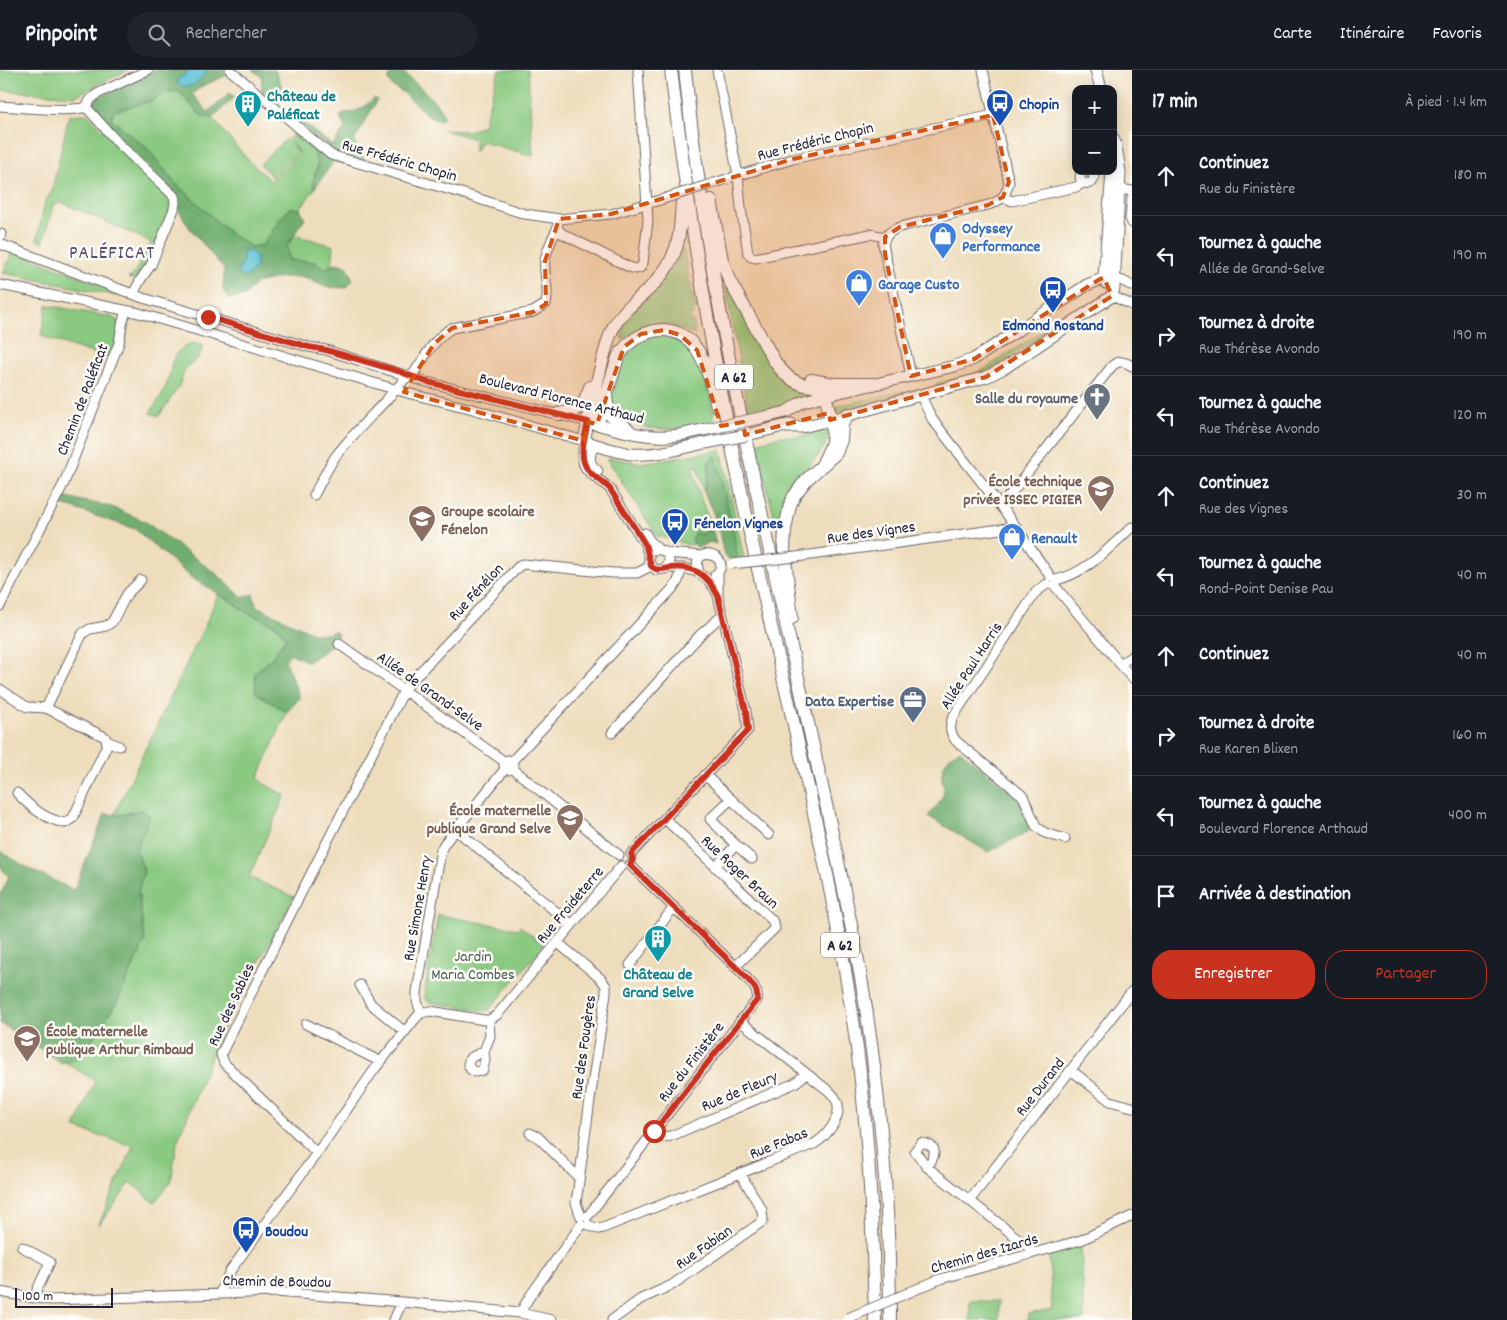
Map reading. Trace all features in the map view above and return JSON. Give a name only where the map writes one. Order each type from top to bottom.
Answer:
[{"type":"highway","name":"A 62","points":[[671,70],[682,162],[717,365],[760,577],[833,908],[852,1013],[867,1128],[872,1189],[875,1320]]},
{"type":"highway","name":"A 62","points":[[686,70],[700,183],[723,320],[766,534],[848,910],[867,1014],[883,1150],[890,1317]]},
{"type":"highway","points":[[686,70],[724,265],[736,295],[782,373],[796,382],[817,387],[825,395],[830,417],[832,443],[823,463]]},
{"type":"highway","points":[[592,423],[598,375],[615,324],[665,270],[676,250],[681,225],[682,162]]},
{"type":"highway","points":[[592,423],[607,391],[615,364],[621,351],[629,342],[641,334],[653,330],[664,330],[680,335],[693,344],[704,363],[716,400],[751,564],[760,577]]},
{"type":"highway","points":[[779,368],[791,375],[806,380],[834,384],[873,384]]},
{"type":"highway","points":[[558,414],[572,412],[582,406],[591,383],[598,375]]},
{"type":"highway","points":[[607,391],[606,404],[608,413],[631,432]]},
{"type":"highway","points":[[799,680],[784,550],[787,514],[794,496],[806,480],[836,453],[841,440],[842,425],[848,414]]},
{"type":"main road","points":[[1096,70],[1100,85]]},
{"type":"main road","points":[[1112,296],[1108,289],[1118,195],[1119,162],[1117,154]]},
{"type":"main road","points":[[1109,278],[1112,175]]},
{"type":"main road","name":"Boulevard Florence Arthaud","points":[[592,423],[631,432],[663,436],[702,430],[786,412],[806,401],[825,395],[974,360],[1087,285],[1109,278]]},
{"type":"main road","name":"Boulevard Florence Arthaud","points":[[588,442],[622,452],[656,453],[768,430],[802,427],[830,417],[921,396],[974,381],[1001,370],[1112,296]]},
{"type":"main road","points":[[588,442],[592,423]]},
{"type":"street","points":[[0,106],[79,110],[86,107],[97,94],[148,70]]},
{"type":"street","name":"Rue Frédéric Chopin","points":[[230,70],[331,155],[525,214],[559,219],[599,216],[647,205],[792,159],[993,115]]},
{"type":"street","points":[[557,229],[629,268],[640,268],[643,264],[648,220],[638,70]]},
{"type":"street","points":[[717,70],[738,176],[748,253],[751,257],[756,258],[870,234],[885,237]]},
{"type":"street","points":[[911,376],[883,244],[885,237],[890,231],[900,227],[996,203],[1004,198],[1008,182],[983,70]]},
{"type":"street","points":[[86,107],[119,144],[174,196],[176,202],[151,265],[140,279],[133,294]]},
{"type":"street","points":[[1081,175],[1083,182],[1089,184],[1094,175]]},
{"type":"street","points":[[1004,198],[1017,201],[1076,187],[1083,182]]},
{"type":"street","points":[[1118,195],[1132,191]]},
{"type":"street","points":[[1118,195],[1132,202]]},
{"type":"street","points":[[1132,198],[1130,218],[1132,223]]},
{"type":"street","points":[[314,495],[334,459],[355,433],[400,390],[434,344],[445,333],[452,328],[532,312],[546,304],[548,288],[544,261],[559,219]]},
{"type":"street","name":"Boulevard Florence Arthaud","points":[[0,244],[133,294],[411,376],[592,423]]},
{"type":"street","points":[[1109,278],[1132,286]]},
{"type":"street","name":"Boulevard Florence Arthaud","points":[[0,285],[126,311],[588,442]]},
{"type":"street","name":"Chemin de Paléficat","points":[[0,606],[64,483],[119,343],[126,311],[133,294]]},
{"type":"street","points":[[1112,296],[1132,305]]},
{"type":"street","points":[[283,339],[285,329]]},
{"type":"street","points":[[999,505],[1112,366],[1120,362],[1125,362],[1132,366]]},
{"type":"street","points":[[921,396],[932,418],[1014,524],[1052,581],[1132,678]]},
{"type":"street","points":[[588,442],[592,466],[609,481],[650,541],[663,552],[669,561],[665,568]]},
{"type":"street","points":[[588,442],[584,464],[588,471],[610,489],[645,544],[650,562],[656,570],[682,568],[712,576],[719,567]]},
{"type":"street","name":"Rue des Vignes","points":[[719,567],[1008,528],[1014,524]]},
{"type":"street","points":[[1052,581],[1088,566],[1132,527]]},
{"type":"street","points":[[650,562],[653,552],[702,556],[712,554],[719,567],[718,596]]},
{"type":"street","points":[[631,854],[748,730],[746,711],[718,596],[713,585],[702,574],[697,564],[702,556]]},
{"type":"street","name":"Rue Fénélon","points":[[404,691],[518,567],[523,564],[637,573],[650,562]]},
{"type":"street","points":[[509,765],[675,586],[682,568]]},
{"type":"street","points":[[46,708],[83,633],[90,629],[106,626],[112,622],[127,594],[141,580]]},
{"type":"street","name":"Allée Paul Harris","points":[[1052,581],[1036,592],[1027,604],[953,717],[950,728],[956,741],[1023,796],[1036,826],[1045,833],[1065,839]]},
{"type":"street","points":[[612,733],[701,634],[723,617]]},
{"type":"street","name":"Allée de Grand-Selve","points":[[339,644],[509,765],[619,855]]},
{"type":"street","points":[[1120,664],[1132,656]]},
{"type":"street","points":[[0,690],[27,707],[46,708],[105,737],[107,741],[119,746]]},
{"type":"street","name":"Rue des Sables","points":[[317,1153],[224,1063],[221,1054],[294,905],[404,691]]},
{"type":"street","points":[[17,793],[27,804],[56,822],[66,823],[73,818],[106,747],[107,741]]},
{"type":"street","name":"Rue Simone Henry","points":[[422,1013],[417,1001],[417,992],[441,850],[509,765]]},
{"type":"street","points":[[705,775],[770,835]]},
{"type":"street","points":[[731,798],[710,819],[752,859]]},
{"type":"street","name":"Rue Roger Braun","points":[[665,819],[772,920],[775,928],[735,968]]},
{"type":"street","points":[[456,830],[571,924]]},
{"type":"street","points":[[715,867],[736,845]]},
{"type":"street","points":[[624,852],[631,854],[633,859],[630,865],[626,867],[620,866],[617,861],[619,855],[624,852]]},
{"type":"street","points":[[630,865],[735,968]]},
{"type":"street","name":"Rue Froideterre","points":[[490,1020],[497,1015],[620,866]]},
{"type":"street","points":[[630,965],[674,907]]},
{"type":"street","name":"Rue des Fougères","points":[[557,942],[601,979],[606,986],[576,1202],[584,1221]]},
{"type":"street","name":"Rue du Finistère","points":[[520,1313],[584,1221],[757,1000],[756,988],[735,968]]},
{"type":"street","points":[[360,985],[371,1004],[405,1032]]},
{"type":"street","name":"Rue Durand","points":[[970,1200],[1132,991]]},
{"type":"street","points":[[222,1293],[221,1290],[230,1271],[317,1153],[355,1096],[422,1013],[430,1011],[490,1020],[490,1036],[484,1051]]},
{"type":"street","name":"Rue Fabas","points":[[584,1221],[598,1229],[603,1228],[814,1144],[823,1138],[836,1119],[839,1108],[838,1103],[830,1092],[740,1021]]},
{"type":"street","points":[[306,1024],[381,1062]]},
{"type":"street","points":[[1071,1070],[1110,1101],[1132,1107]]},
{"type":"street","name":"Rue de Fleury","points":[[654,1131],[662,1136],[671,1136],[795,1083],[806,1074]]},
{"type":"street","points":[[530,1133],[538,1137],[579,1178]]},
{"type":"street","points":[[927,1167],[1030,1248],[1031,1254]]},
{"type":"street","name":"Rue Fabian","points":[[612,1320],[642,1299],[672,1285],[763,1221],[762,1210],[740,1174]]},
{"type":"street","name":"Chemin des Izards","points":[[847,1319],[940,1279],[1081,1240],[1132,1216]]},
{"type":"street","points":[[22,1247],[50,1262],[35,1298]]},
{"type":"street","name":"Chemin de Boudou","points":[[0,1292],[62,1300],[282,1292],[520,1313],[552,1320]]},
{"type":"street","points":[[394,1320],[402,1302]]},
{"type":"highlighted area","points":[[993,115],[1009,182],[1003,197],[988,205],[900,227],[885,237],[885,254],[911,376],[974,359],[1100,279],[1104,278],[1112,296],[986,377],[830,420],[829,413],[745,435],[743,422],[721,426],[697,350],[680,335],[664,330],[641,334],[624,347],[597,424],[588,422],[584,441],[404,392],[434,344],[452,328],[533,312],[546,304],[545,261],[559,219],[611,214],[793,159]]},
{"type":"green space","points":[[0,70],[128,70],[75,96],[0,90]]},
{"type":"green space","points":[[154,70],[190,70],[177,80],[206,73],[206,70],[223,70],[227,75],[202,86],[192,94],[208,112],[230,93],[235,97],[212,118],[201,116],[178,91],[166,92],[151,101],[114,111],[111,119],[148,149],[173,181],[232,235],[251,247],[263,245],[282,216],[291,208],[300,209],[305,218],[287,246],[289,260],[316,262],[325,269],[336,263],[347,266],[353,280],[346,288],[325,287],[304,277],[282,277],[256,283],[245,296],[229,299],[223,290],[224,269],[189,227],[177,207],[177,195],[99,118],[92,106],[96,99]]},
{"type":"green space","points":[[252,70],[275,70],[281,84],[281,91],[278,94],[279,104],[333,146],[345,128],[340,116],[343,113],[360,109],[374,98],[377,100],[354,141],[358,151],[364,156],[363,162],[338,155],[261,93],[262,76]]},
{"type":"green space","points":[[393,70],[401,70],[431,98],[444,117],[440,121],[428,115],[404,93],[392,86],[388,80]]},
{"type":"green space","points":[[499,70],[528,70],[533,156],[481,141],[475,152],[475,139],[444,130],[469,131],[483,125]]},
{"type":"green space","points":[[178,91],[201,116],[212,118],[247,159],[271,181],[299,153],[289,139],[292,135],[314,152],[318,163],[313,183],[315,188],[300,209],[291,208],[282,216],[263,245],[251,247],[232,235],[173,181],[148,149],[111,119],[114,111],[151,101],[166,92]]},
{"type":"green space","points":[[87,114],[167,194],[173,205],[146,269],[135,280],[128,278],[132,277],[151,242],[61,202],[53,205],[43,243],[37,240],[45,202],[52,191],[69,115]]},
{"type":"green space","points":[[296,129],[335,159],[315,188],[313,183],[318,163],[314,152],[292,135]]},
{"type":"green space","points":[[286,139],[298,152],[272,177],[260,164]]},
{"type":"green space","points":[[295,235],[334,246],[332,265],[325,269],[316,262],[289,260],[287,246]]},
{"type":"green space","points":[[682,249],[684,250],[691,289],[697,309],[693,310],[693,315],[690,316],[691,322],[693,321],[695,335],[671,325],[659,324],[640,328],[622,340],[622,330],[626,321]]},
{"type":"green space","points":[[13,251],[120,292],[118,296],[3,273]]},
{"type":"green space","points":[[724,280],[774,369],[818,392],[789,407],[749,415]]},
{"type":"green space","points":[[47,305],[111,317],[118,321],[118,341],[110,359],[41,336]]},
{"type":"green space","points":[[1065,316],[1067,319],[993,369],[937,388],[935,384],[970,376],[985,369]]},
{"type":"green space","points":[[660,336],[674,340],[685,347],[694,357],[701,368],[706,382],[715,422],[688,428],[663,429],[648,428],[618,419],[609,403],[624,360],[638,344],[647,339]]},
{"type":"green space","points":[[191,343],[204,346],[197,359],[186,367],[178,388],[159,416],[150,413],[165,389],[174,357]]},
{"type":"green space","points":[[904,391],[906,396],[836,413],[834,407]]},
{"type":"green space","points":[[828,430],[825,445],[821,452],[799,476],[792,488],[781,524],[777,528],[756,443],[781,436],[797,437]]},
{"type":"green space","points":[[721,450],[744,558],[738,558],[715,456],[709,462],[709,472],[704,492],[697,466],[692,467],[712,528],[692,538],[694,544],[689,545],[657,536],[607,459],[641,463]]},
{"type":"green space","points":[[713,456],[716,456],[738,558],[729,559],[724,555],[717,522],[704,492],[709,472],[709,462]]},
{"type":"green space","points":[[63,497],[112,507],[144,521],[218,575],[243,598],[253,594],[256,606],[313,633],[327,634],[335,631],[338,635],[328,648],[308,662],[290,653],[285,661],[300,698],[287,712],[256,693],[255,673],[272,658],[286,638],[277,626],[244,611],[230,600],[193,579],[135,529],[60,504]]},
{"type":"green space","points":[[712,528],[716,544],[710,542],[697,548],[692,538],[695,532],[702,535]]},
{"type":"green space","points":[[218,594],[272,624],[286,637],[272,658],[255,673],[256,693],[287,712],[258,778],[264,784],[285,795],[249,877],[294,897],[221,1032],[177,1142],[171,1182],[154,1203],[131,1182],[98,1226],[133,1146],[75,1128],[95,1081],[65,1062],[76,1058],[91,1041],[117,1002],[145,941],[138,891],[144,871],[136,849],[150,816],[142,810],[114,815],[207,621]]},
{"type":"green space","points":[[960,750],[1018,798],[1027,814],[1030,826],[1027,832],[988,852],[928,816],[942,797],[944,789],[942,776],[945,762],[950,756]]},
{"type":"green space","points":[[142,810],[150,816],[136,849],[144,871],[138,891],[145,941],[117,1002],[91,1041],[76,1058],[62,1063],[0,1023],[0,896],[9,877],[0,866],[0,851],[31,870],[74,890],[105,814],[120,815]]},
{"type":"green space","name":"Jardin Maria Combes","points":[[438,915],[517,929],[520,926],[544,945],[489,1010],[483,1011],[429,1002],[424,995]]},
{"type":"green space","points":[[1081,1245],[1084,1320],[1028,1320],[1028,1314],[1052,1310],[1049,1254]]},
{"type":"green space","points":[[970,1301],[999,1301],[999,1320],[970,1320]]},
{"type":"water","points":[[190,70],[206,70],[206,73],[194,85],[184,87],[179,85],[177,80]]},
{"type":"water","points":[[243,250],[250,251],[256,257],[256,267],[249,275],[242,277],[237,274],[243,260]]},
{"type":"place","name":"Chopin","points":[[1000,127]]},
{"type":"place","name":"Château de Paléficat","points":[[248,128]]},
{"type":"place","name":"Odyssey Performance","points":[[943,260]]},
{"type":"place","name":"Garage Custo","points":[[859,307]]},
{"type":"place","name":"Edmond Rostand","points":[[1053,314]]},
{"type":"place","name":"Salle du royaume","points":[[1097,421]]},
{"type":"place","name":"École technique privée ISSEC PIGIER","points":[[1101,513]]},
{"type":"place","name":"Groupe scolaire Fénelon","points":[[422,543]]},
{"type":"place","name":"Fénelon Vignes","points":[[675,546]]},
{"type":"place","name":"Renault","points":[[1012,561]]},
{"type":"place","name":"Data Expertise","points":[[913,724]]},
{"type":"place","name":"École maternelle publique Grand Selve","points":[[570,842]]},
{"type":"place","name":"Château de Grand Selve","points":[[658,963]]},
{"type":"place","name":"École maternelle publique Arthur Rimbaud","points":[[27,1063]]},
{"type":"place","name":"Boudou","points":[[246,1254]]},
{"type":"district","name":"PALÉFICAT","points":[[112,251]]},
{"type":"route","points":[[208,317],[398,371],[424,381],[588,422],[584,441],[584,464],[588,471],[610,489],[645,544],[651,566],[656,570],[682,568],[695,570],[706,576],[713,585],[718,596],[746,711],[748,730],[631,854],[633,859],[630,865],[743,974],[756,988],[758,994],[757,1000],[654,1131]]}]
